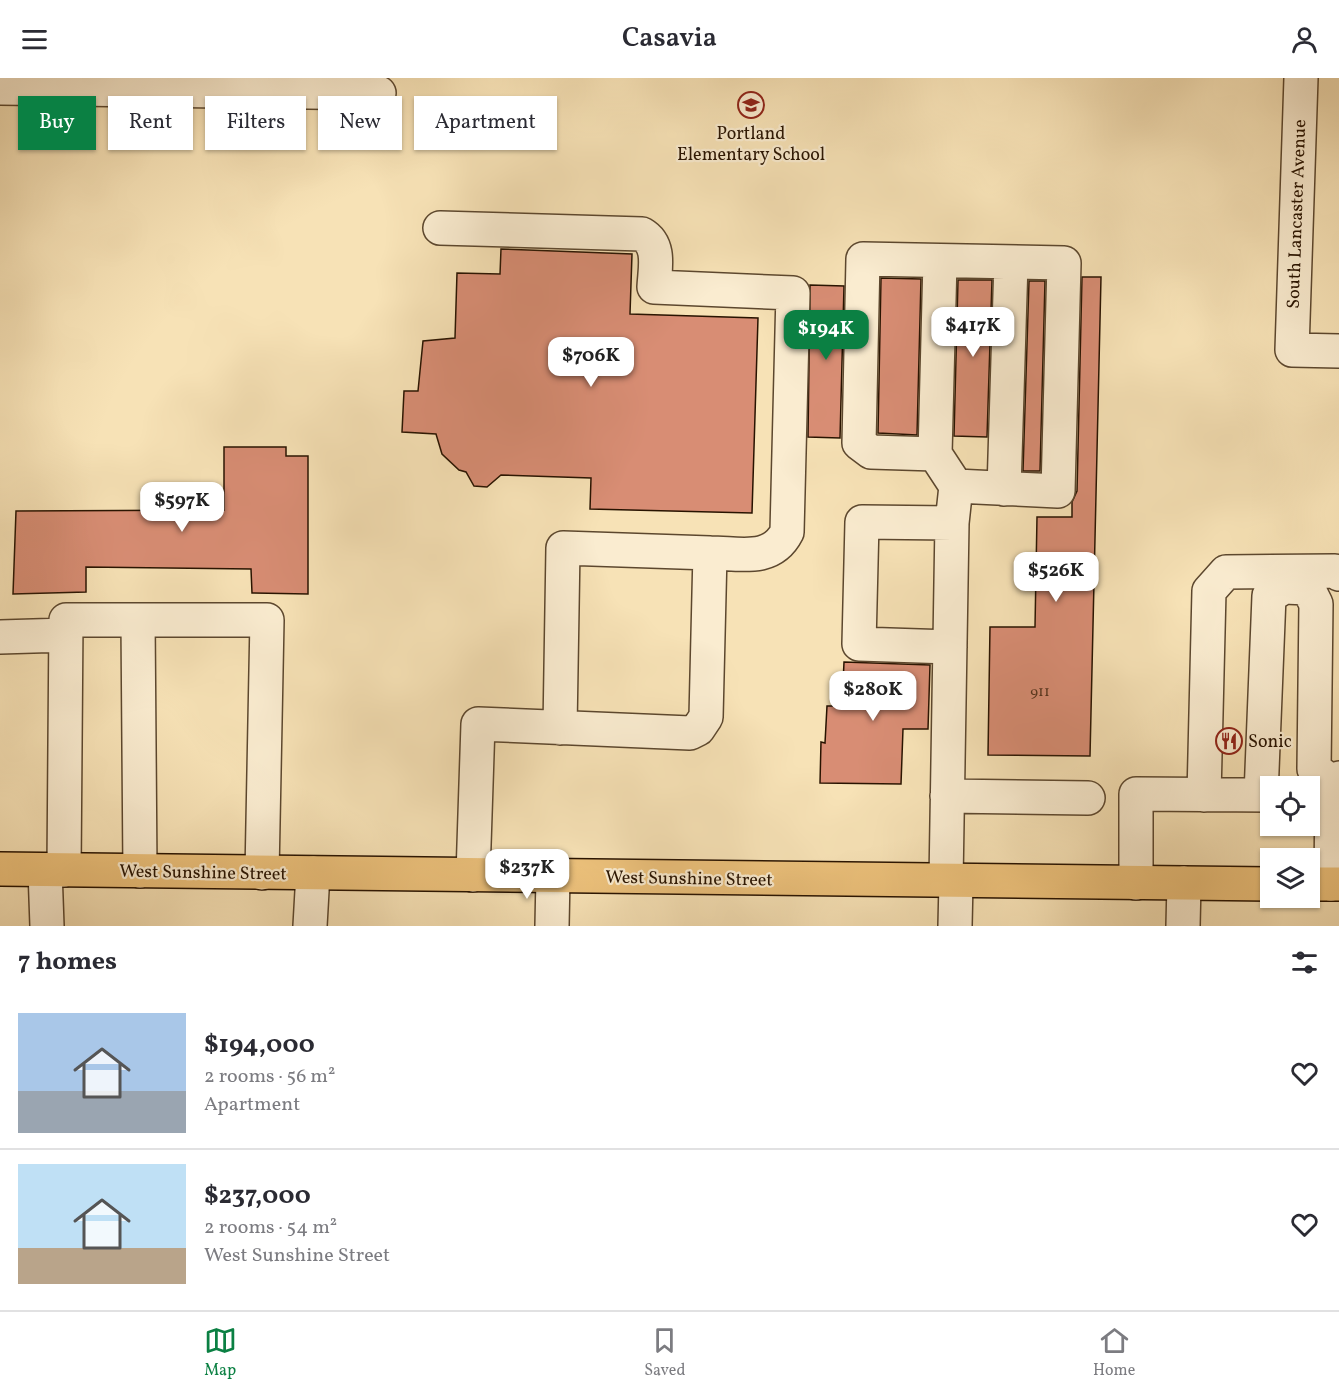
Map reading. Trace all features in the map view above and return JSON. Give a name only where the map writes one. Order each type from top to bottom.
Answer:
[{"type":"main road","name":"West Sunshine Street","points":[[0,869],[1260,884]]},
{"type":"street","name":"South Lancaster Avenue","points":[[1301,78],[1292,350],[1339,351]]},
{"type":"street","points":[[0,88],[207,85],[379,93]]},
{"type":"street","points":[[440,228],[642,234],[650,238],[655,247],[654,287],[794,293],[787,532],[774,550],[760,554],[563,548],[560,728]]},
{"type":"street","points":[[936,454],[871,452],[859,442],[863,259],[1064,263],[1058,491],[956,486]]},
{"type":"street","points":[[940,261],[936,454],[956,486],[952,523],[947,796],[955,926]]},
{"type":"street","points":[[1004,489],[1011,262]]},
{"type":"street","points":[[950,647],[859,644],[862,522],[952,523]]},
{"type":"street","points":[[473,875],[478,724],[690,733],[698,729],[706,717],[710,553]]},
{"type":"street","points":[[1204,795],[1209,591],[1226,572],[1335,571],[1339,574]]},
{"type":"street","points":[[1266,776],[1269,597],[1284,587],[1308,588],[1316,604],[1314,769],[1319,776]]},
{"type":"street","points":[[47,926],[54,870],[66,620],[267,620],[262,873]]},
{"type":"street","points":[[138,620],[140,871]]},
{"type":"street","points":[[0,637],[66,635]]},
{"type":"street","points":[[1326,884],[1328,788]]},
{"type":"street","points":[[1136,883],[1137,794],[1260,795]]},
{"type":"street","points":[[947,796],[1088,798]]},
{"type":"street","points":[[310,926],[313,873]]},
{"type":"street","points":[[552,926],[553,876]]},
{"type":"street","points":[[1183,926],[1184,883]]},
{"type":"building","points":[[501,249],[632,254],[630,314],[758,318],[752,513],[590,509],[591,478],[501,475],[487,487],[474,486],[466,472],[459,470],[442,454],[436,434],[402,432],[404,391],[418,391],[423,341],[455,338],[457,273],[500,274]]},
{"type":"building","points":[[1082,277],[1101,277],[1090,756],[988,755],[990,627],[1035,627],[1037,517],[1072,517],[1072,502],[1077,491]]},
{"type":"building","points":[[881,278],[921,279],[917,435],[878,433]]},
{"type":"building","points":[[958,280],[992,280],[987,437],[954,436]]},
{"type":"building","points":[[1029,281],[1045,281],[1040,471],[1023,471]]},
{"type":"building","points":[[810,285],[844,286],[840,438],[808,437]]},
{"type":"building","points":[[224,447],[286,447],[286,456],[308,456],[308,594],[252,593],[251,569],[86,567],[86,592],[13,594],[16,511],[224,510]]},
{"type":"building","points":[[844,662],[930,665],[928,729],[903,729],[901,784],[820,783],[821,742],[825,743],[827,706],[836,706],[836,684],[843,684]]},
{"type":"place","name":"Portland Elementary School","points":[[751,105]]},
{"type":"place","name":"Sonic","points":[[1229,741]]}]
